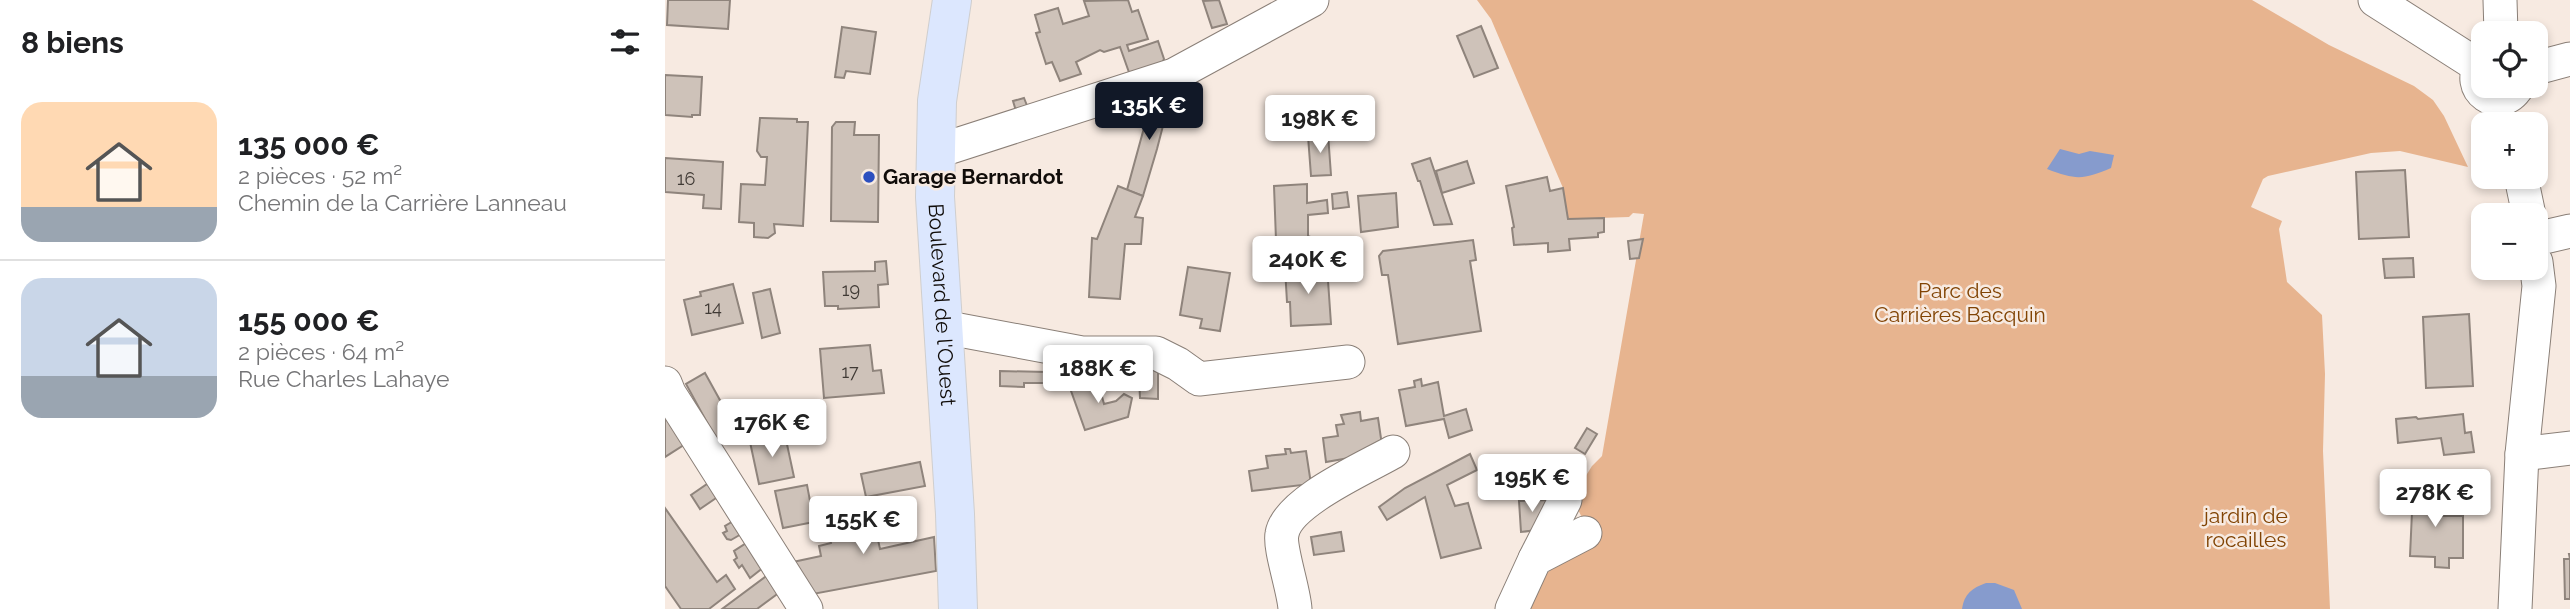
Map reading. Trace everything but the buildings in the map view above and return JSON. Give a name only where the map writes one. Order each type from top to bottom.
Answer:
[{"type":"main road","name":"Boulevard de l'Ouest","points":[[952,0],[937,102],[935,197],[955,514],[958,609]]},
{"type":"street","points":[[935,152],[1174,75],[1312,0]]},
{"type":"street","points":[[2375,0],[2471,59]]},
{"type":"street","points":[[2500,0],[2501,21]]},
{"type":"street","points":[[2548,65],[2570,59]]},
{"type":"street","points":[[2490,98],[2510,103]]},
{"type":"street","points":[[2548,236],[2570,231]]},
{"type":"street","points":[[2515,609],[2522,454],[2538,280]]},
{"type":"street","points":[[943,327],[1082,353],[1156,353],[1199,379],[1348,362]]},
{"type":"street","points":[[666,391],[806,609]]},
{"type":"street","points":[[2522,454],[2570,448]]},
{"type":"street","points":[[1295,609],[1281,535],[1288,518],[1301,504],[1393,452]]},
{"type":"street","points":[[1512,609],[1566,500]]},
{"type":"street","points":[[1535,559],[1585,533]]},
{"type":"green space","name":"Parc des Carrières Bacquin","points":[[1477,0],[2252,0],[2329,45],[2414,86],[2433,100],[2444,116],[2468,167],[2400,151],[2371,153],[2268,176],[2263,179],[2251,207],[2282,221],[2279,229],[2287,282],[2322,315],[2325,374],[2323,451],[2330,609],[1527,609],[1546,574],[1596,545],[1572,498],[1592,466],[1602,456],[1644,214],[1568,219],[1563,188],[1491,19]]},
{"type":"water","points":[[2060,149],[2079,154],[2090,151],[2114,155],[2111,168],[2079,177],[2047,169]]},
{"type":"water","points":[[1986,583],[1995,583],[2014,590],[2022,609],[1962,609],[1969,592]]},
{"type":"place","name":"Garage Bernardot","points":[[869,177]]},
{"type":"park label","name":"jardin de rocailles","points":[[2246,528]]}]
